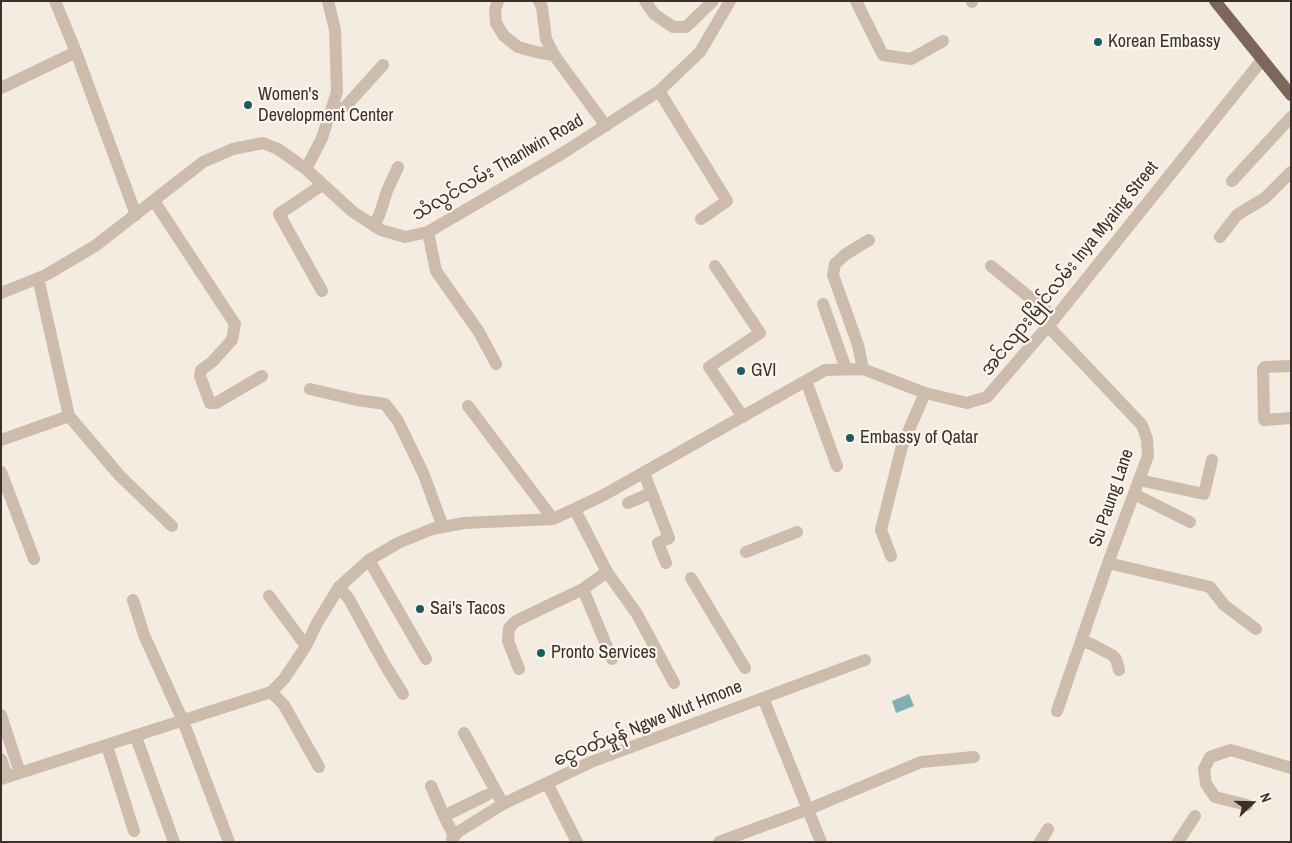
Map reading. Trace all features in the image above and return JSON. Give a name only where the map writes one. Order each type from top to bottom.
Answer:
[{"type":"main road","points":[[1215,1],[1291,95]]},
{"type":"street","points":[[55,1],[76,52],[136,215]]},
{"type":"street","points":[[306,169],[322,138],[337,92],[335,30],[328,1]]},
{"type":"street","points":[[498,1],[495,10],[496,23],[504,36],[518,46],[554,55]]},
{"type":"street","points":[[539,1],[542,7],[546,39],[554,55],[606,126]]},
{"type":"street","points":[[645,1],[654,14],[673,27],[686,27],[712,2]]},
{"type":"street","name":"သံလွင်လမ်း Thanlwin Road","points":[[1,293],[38,278],[95,246],[202,162],[232,149],[263,143],[278,149],[306,169],[353,212],[381,230],[405,237],[428,232],[564,154],[659,91],[700,52],[730,1]]},
{"type":"street","points":[[856,1],[883,55],[910,59],[943,42]]},
{"type":"street","points":[[1,88],[76,52]]},
{"type":"street","name":"အင်လျားမြိုင်လမ်း Inya Myaing Street","points":[[272,692],[284,679],[306,646],[317,623],[339,587],[369,560],[398,543],[432,529],[464,523],[553,519],[575,510],[743,418],[824,370],[863,369],[925,393],[968,403],[987,397],[1052,322],[1262,60]]},
{"type":"street","points":[[329,117],[346,106],[383,65]]},
{"type":"street","points":[[659,91],[727,201],[701,219]]},
{"type":"street","points":[[1232,181],[1291,117]]},
{"type":"street","points":[[374,226],[386,191],[398,167]]},
{"type":"street","points":[[1220,237],[1237,215],[1265,198],[1291,172]]},
{"type":"street","points":[[322,184],[279,214],[322,291]]},
{"type":"street","points":[[154,201],[235,324],[232,340],[212,362],[201,370],[200,376],[210,404],[216,403],[262,376]]},
{"type":"street","points":[[428,232],[436,271],[479,332],[496,364]]},
{"type":"street","points":[[863,369],[858,345],[833,275],[835,264],[846,254],[869,240]]},
{"type":"street","points":[[715,266],[760,333],[709,367],[743,418]]},
{"type":"street","name":"Su Paung Lane","points":[[991,266],[1052,322],[1142,425],[1147,439],[1148,456],[1108,563],[1057,711]]},
{"type":"street","points":[[38,278],[69,416],[120,476],[172,526]]},
{"type":"street","points":[[823,304],[846,369]]},
{"type":"street","points":[[1291,366],[1264,367],[1263,369],[1264,420],[1291,418]]},
{"type":"street","points":[[806,381],[837,466]]},
{"type":"street","points":[[310,389],[357,400],[385,404],[398,421],[424,475],[444,527]]},
{"type":"street","points":[[891,556],[881,530],[902,446],[925,393]]},
{"type":"street","points":[[468,406],[553,519]]},
{"type":"street","points":[[1,440],[69,416]]},
{"type":"street","points":[[1139,480],[1204,494],[1212,460]]},
{"type":"street","points":[[1,472],[34,559]]},
{"type":"street","points":[[644,472],[668,538],[658,543],[666,564]]},
{"type":"street","points":[[628,503],[651,493]]},
{"type":"street","points":[[1134,494],[1190,522]]},
{"type":"street","points":[[575,510],[607,572],[637,614],[674,683]]},
{"type":"street","points":[[746,552],[797,532]]},
{"type":"street","points":[[369,560],[426,659]]},
{"type":"street","points":[[1108,563],[1210,587],[1224,605],[1256,629]]},
{"type":"street","points":[[519,669],[508,641],[510,628],[516,621],[583,588],[607,572]]},
{"type":"street","points":[[691,578],[745,668]]},
{"type":"street","points":[[339,587],[349,599],[384,665],[403,694]]},
{"type":"street","points":[[583,588],[612,659]]},
{"type":"street","points":[[269,596],[306,646]]},
{"type":"street","points":[[133,600],[144,635],[183,721],[229,842]]},
{"type":"street","points":[[1081,641],[1091,644],[1116,658],[1119,670]]},
{"type":"street","name":"ငွေဝတ်မှုန် Ngwe Wut Hmone","points":[[454,839],[458,832],[503,804],[591,762],[865,660]]},
{"type":"street","points":[[1,759],[4,778],[272,692],[284,705],[320,767]]},
{"type":"street","name":"ငွေဝတ်မှုန် Ngwe Wut Hmone","points":[[762,698],[821,842]]},
{"type":"street","points":[[1,715],[20,774]]},
{"type":"street","points":[[464,733],[503,804]]},
{"type":"street","points":[[136,737],[174,842]]},
{"type":"street","points":[[107,746],[134,831]]},
{"type":"street","points":[[1247,805],[1215,797],[1206,784],[1204,769],[1210,757],[1231,750],[1291,768]]},
{"type":"street","points":[[719,842],[809,809],[921,762],[974,757]]},
{"type":"street","points":[[547,783],[577,842]]},
{"type":"street","points":[[431,786],[454,839]]},
{"type":"street","points":[[444,816],[487,795]]},
{"type":"street","points":[[1178,842],[1195,816]]},
{"type":"street","points":[[1040,842],[1048,829]]},
{"type":"water","points":[[909,694],[914,706],[896,713],[892,701]]},
{"type":"place","name":"Korean Embassy","points":[[1098,42]]},
{"type":"place","name":"Women's Development Center","points":[[248,105]]},
{"type":"place","name":"GVI","points":[[741,371]]},
{"type":"place","name":"Embassy of Qatar","points":[[850,438]]},
{"type":"place","name":"Sai's Tacos","points":[[420,609]]},
{"type":"place","name":"Pronto Services","points":[[541,653]]}]
